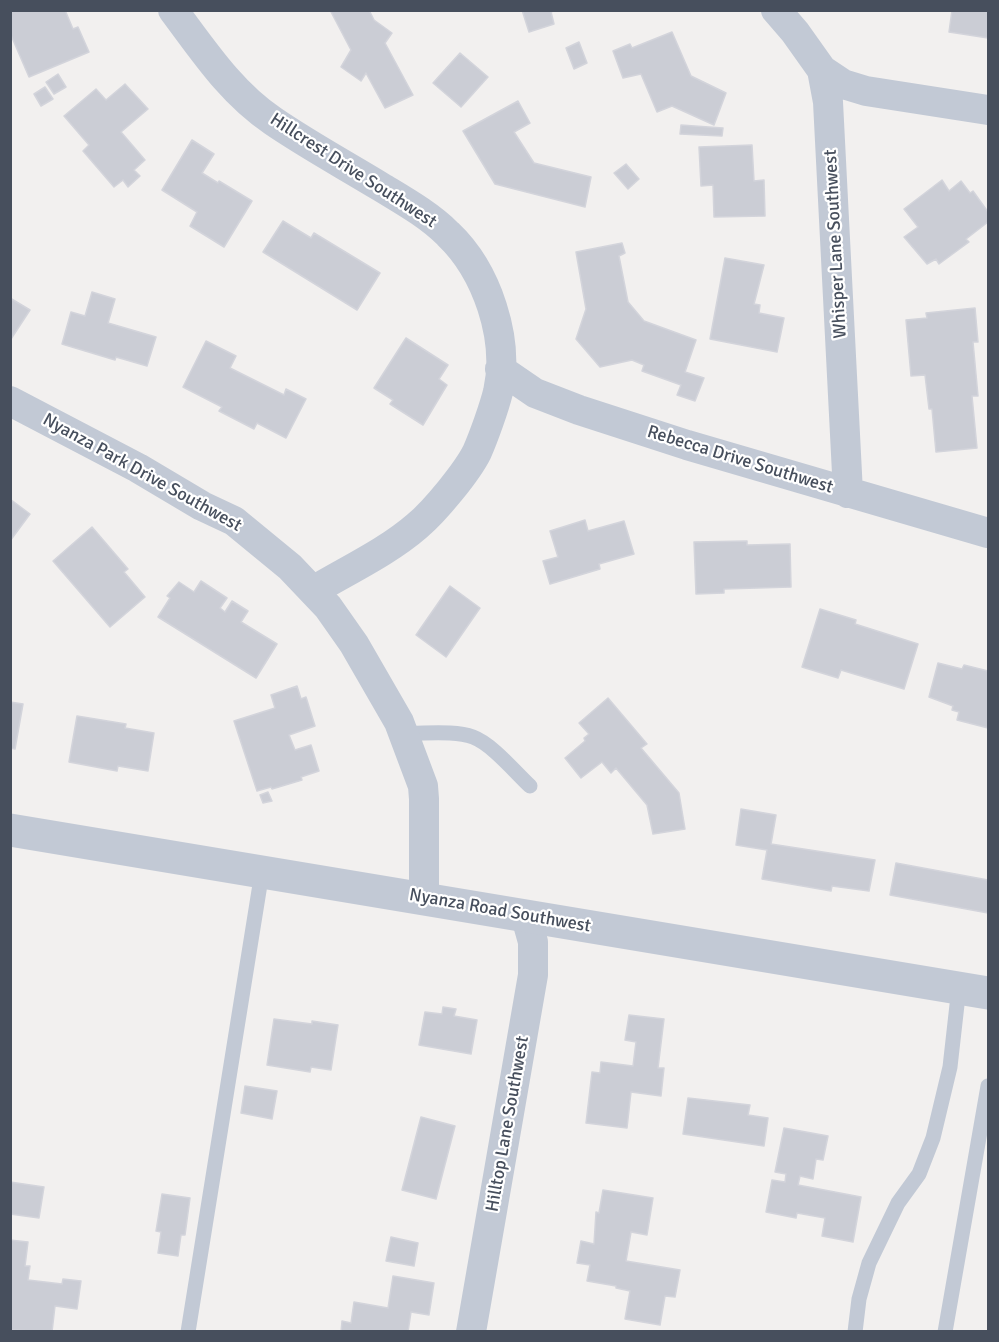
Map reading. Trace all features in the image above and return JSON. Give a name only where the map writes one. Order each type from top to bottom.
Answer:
[{"type":"street","name":"Hillcrest Drive Southwest","points":[[173,10],[240,94],[272,120],[414,207],[446,232],[463,249],[478,272],[499,327],[498,392],[476,453],[418,525],[390,546],[313,591]]},
{"type":"street","name":"Whisper Lane Southwest","points":[[776,10],[822,70],[828,102],[848,493]]},
{"type":"street","points":[[822,70],[843,84],[866,91],[988,110]]},
{"type":"street","name":"Rebecca Drive Southwest","points":[[500,369],[536,393],[579,410],[687,445],[988,533]]},
{"type":"street","name":"Nyanza Park Drive Southwest","points":[[10,401],[138,468],[202,506],[234,521],[290,567],[313,591],[354,644],[399,722],[423,786],[424,897]]},
{"type":"street","name":"Nyanza Road Southwest","points":[[10,830],[974,990]]},
{"type":"street","name":"Hilltop Lane Southwest","points":[[471,1332],[533,975],[533,942],[526,917]]},
{"type":"lane","points":[[403,733],[461,734],[474,737],[486,745],[530,786]]},
{"type":"lane","points":[[188,1332],[262,872]]},
{"type":"lane","points":[[855,1332],[859,1299],[869,1263],[898,1203],[919,1173],[933,1137],[950,1067],[974,990]]},
{"type":"lane","points":[[945,1332],[988,1086]]},
{"type":"building","points":[[10,10],[65,10],[73,29],[78,27],[89,52],[29,77],[10,33]]},
{"type":"building","points":[[330,10],[369,10],[374,20],[392,33],[385,43],[413,95],[385,108],[366,73],[361,81],[341,67],[351,50]]},
{"type":"building","points":[[522,10],[556,10],[551,12],[554,24],[529,32]]},
{"type":"building","points":[[952,10],[988,10],[988,38],[949,32]]},
{"type":"building","points":[[672,32],[691,76],[726,93],[714,125],[672,106],[657,112],[641,74],[623,78],[613,51],[630,44],[632,48]]},
{"type":"building","points":[[579,42],[587,63],[574,69],[566,48]]},
{"type":"building","points":[[460,53],[488,77],[461,107],[433,83]]},
{"type":"building","points":[[58,74],[66,87],[54,94],[46,82]]},
{"type":"building","points":[[125,84],[148,109],[121,132],[145,160],[134,170],[140,176],[128,187],[123,180],[114,187],[83,151],[89,145],[64,116],[96,89],[106,100]]},
{"type":"building","points":[[45,87],[53,99],[41,106],[34,94]]},
{"type":"building","points":[[518,101],[530,123],[514,132],[534,163],[591,177],[585,207],[495,184],[463,131]]},
{"type":"building","points":[[681,125],[723,128],[722,136],[680,134]]},
{"type":"building","points":[[192,140],[214,154],[202,173],[252,201],[224,247],[190,226],[197,212],[162,190]]},
{"type":"building","points":[[752,145],[754,181],[764,180],[765,216],[714,217],[713,185],[701,186],[699,147]]},
{"type":"building","points":[[626,164],[639,179],[628,189],[614,173]]},
{"type":"building","points":[[942,180],[949,191],[961,181],[970,193],[973,191],[988,212],[988,222],[966,239],[969,242],[939,264],[936,259],[927,264],[904,237],[918,227],[904,209]]},
{"type":"building","points":[[283,221],[311,238],[314,233],[380,273],[357,310],[263,252]]},
{"type":"building","points":[[622,243],[625,253],[619,256],[628,302],[644,321],[696,340],[685,372],[704,378],[695,401],[677,395],[681,385],[642,371],[644,365],[632,360],[600,367],[576,339],[586,309],[576,252]]},
{"type":"building","points":[[725,258],[764,265],[754,304],[760,305],[759,313],[784,318],[777,352],[710,339]]},
{"type":"building","points":[[92,292],[115,299],[108,323],[156,337],[147,366],[116,357],[115,360],[62,344],[71,312],[85,316]]},
{"type":"building","points":[[10,298],[30,310],[11,339],[10,339]]},
{"type":"building","points":[[975,308],[978,342],[973,342],[978,396],[972,396],[977,448],[936,452],[932,409],[929,409],[925,375],[911,376],[906,320],[927,318],[926,313]]},
{"type":"building","points":[[406,338],[448,365],[439,379],[447,385],[423,425],[390,404],[393,400],[374,388]]},
{"type":"building","points":[[206,341],[236,356],[230,368],[284,395],[286,389],[306,399],[286,438],[257,423],[254,429],[219,411],[222,407],[183,387]]},
{"type":"building","points":[[10,499],[30,514],[10,541]]},
{"type":"building","points":[[585,520],[588,531],[624,521],[634,554],[599,564],[600,569],[550,584],[543,561],[558,557],[550,531]]},
{"type":"building","points":[[92,527],[128,569],[124,572],[145,597],[110,627],[53,561]]},
{"type":"building","points":[[747,541],[747,545],[790,544],[791,587],[724,589],[724,593],[696,594],[694,542]]},
{"type":"building","points":[[201,581],[227,598],[220,608],[225,612],[232,601],[248,611],[241,622],[277,644],[256,678],[158,617],[170,598],[167,596],[179,582],[194,592]]},
{"type":"building","points":[[450,586],[480,608],[446,657],[416,635]]},
{"type":"building","points":[[820,609],[856,620],[855,624],[918,644],[904,689],[841,670],[838,678],[802,667]]},
{"type":"building","points":[[938,663],[962,669],[964,665],[988,671],[988,728],[957,720],[959,712],[952,710],[953,706],[929,697]]},
{"type":"building","points":[[297,686],[301,699],[306,697],[315,726],[289,735],[295,750],[311,745],[319,771],[301,777],[302,780],[257,791],[234,721],[275,708],[271,695]]},
{"type":"building","points":[[608,698],[647,744],[641,748],[679,793],[685,829],[653,834],[647,805],[616,768],[611,773],[602,762],[581,778],[565,758],[585,741],[584,738],[589,734],[579,723]]},
{"type":"building","points":[[10,702],[23,704],[15,749],[10,748]]},
{"type":"building","points":[[77,716],[126,724],[125,728],[154,733],[148,771],[118,766],[117,771],[69,762]]},
{"type":"building","points":[[268,792],[272,801],[263,803],[260,795]]},
{"type":"building","points":[[741,809],[776,815],[771,844],[875,860],[869,891],[832,886],[831,891],[762,879],[767,850],[736,845]]},
{"type":"building","points":[[896,863],[988,880],[988,913],[890,895]]},
{"type":"building","points":[[443,1007],[456,1009],[454,1016],[477,1020],[471,1054],[419,1045],[425,1012],[442,1014]]},
{"type":"building","points":[[629,1015],[664,1019],[658,1068],[664,1068],[661,1096],[631,1092],[627,1128],[586,1123],[592,1072],[600,1073],[601,1062],[633,1066],[636,1042],[625,1040]]},
{"type":"building","points":[[274,1019],[338,1025],[331,1070],[311,1067],[310,1072],[267,1065]]},
{"type":"building","points":[[245,1086],[277,1091],[272,1119],[241,1113]]},
{"type":"building","points":[[688,1098],[750,1105],[748,1115],[768,1118],[764,1146],[683,1134]]},
{"type":"building","points":[[421,1117],[455,1126],[436,1199],[402,1190]]},
{"type":"building","points":[[784,1128],[828,1136],[823,1160],[816,1159],[813,1179],[800,1176],[798,1185],[861,1197],[853,1242],[822,1236],[825,1218],[797,1213],[796,1218],[766,1212],[772,1180],[785,1182],[786,1174],[775,1172]]},
{"type":"building","points":[[10,1182],[44,1187],[39,1218],[10,1214]]},
{"type":"building","points":[[603,1190],[653,1198],[647,1235],[631,1232],[626,1261],[680,1270],[675,1297],[665,1296],[660,1325],[625,1319],[630,1291],[587,1281],[590,1265],[577,1263],[581,1241],[594,1244],[596,1212],[599,1213]]},
{"type":"building","points":[[162,1194],[190,1198],[185,1235],[181,1235],[178,1256],[158,1253],[161,1232],[156,1231]]},
{"type":"building","points":[[391,1237],[418,1243],[414,1266],[386,1261]]},
{"type":"building","points":[[10,1240],[28,1242],[25,1266],[30,1266],[28,1280],[62,1284],[63,1279],[81,1281],[77,1309],[55,1306],[52,1332],[10,1330]]},
{"type":"building","points":[[393,1276],[434,1283],[429,1315],[411,1312],[408,1332],[341,1332],[342,1321],[351,1323],[354,1302],[388,1308]]}]
